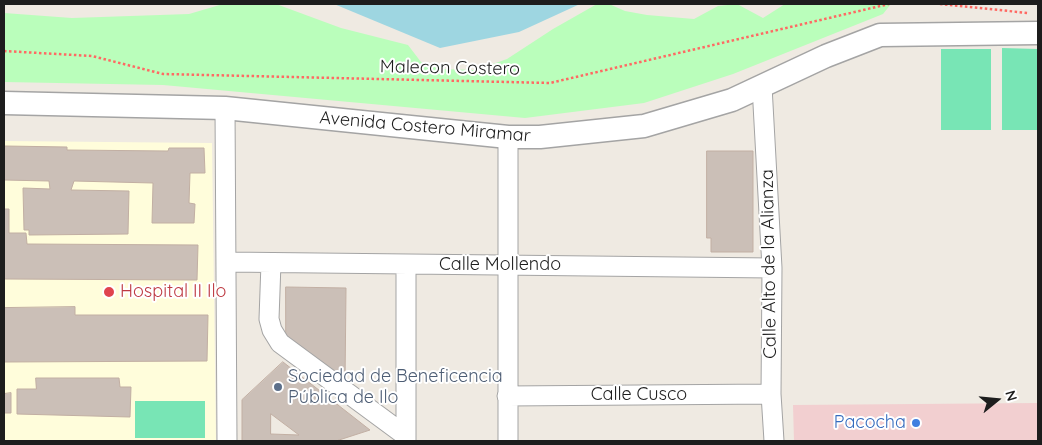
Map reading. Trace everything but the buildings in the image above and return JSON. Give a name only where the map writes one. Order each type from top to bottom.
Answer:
[{"type":"street","name":"Avenida Costero Miramar","points":[[4,103],[225,108],[508,137],[540,137],[644,126],[732,100],[826,56],[880,36],[1038,34]]},
{"type":"street","name":"Calle Alto de la Alianza","points":[[762,86],[772,268],[771,394],[774,441]]},
{"type":"street","points":[[225,108],[227,441]]},
{"type":"street","points":[[508,137],[508,441]]},
{"type":"street","name":"Calle Mollendo","points":[[227,262],[772,268]]},
{"type":"street","points":[[271,263],[269,319],[272,330],[280,344],[406,439]]},
{"type":"street","points":[[406,265],[406,439]]},
{"type":"street","name":"Calle Cusco","points":[[507,396],[771,394]]},
{"type":"path","name":"Malecon Costero","points":[[4,51],[92,56],[162,74],[550,83],[889,4]]},
{"type":"path","points":[[940,4],[1028,13]]},
{"type":"shaded area","name":"Hospital II Ilo","points":[[4,141],[212,143],[216,441],[4,441]]},
{"type":"shaded area","name":"Pacocha","points":[[1038,403],[1038,441],[794,441],[793,405]]},
{"type":"green space","points":[[223,4],[276,4],[341,28],[408,45],[421,62],[440,69],[476,70],[507,59],[553,29],[597,4],[609,4],[625,11],[647,15],[694,19],[718,6],[737,4],[763,18],[785,4],[891,4],[883,14],[733,74],[644,103],[525,118],[163,85],[4,82],[4,13],[72,18],[189,14]]},
{"type":"green space","points":[[1002,48],[1038,49],[1038,130],[1002,130]]},
{"type":"green space","points":[[941,49],[991,49],[991,130],[941,130]]},
{"type":"green space","points":[[135,401],[205,401],[205,438],[135,438]]},
{"type":"water","points":[[334,4],[580,4],[519,32],[440,48]]},
{"type":"place","name":"Hospital II Ilo","points":[[109,292]]},
{"type":"place","name":"Sociedad de Beneficencia Pública de Ilo","points":[[278,387]]},
{"type":"place","name":"Pacocha","points":[[916,423]]}]
